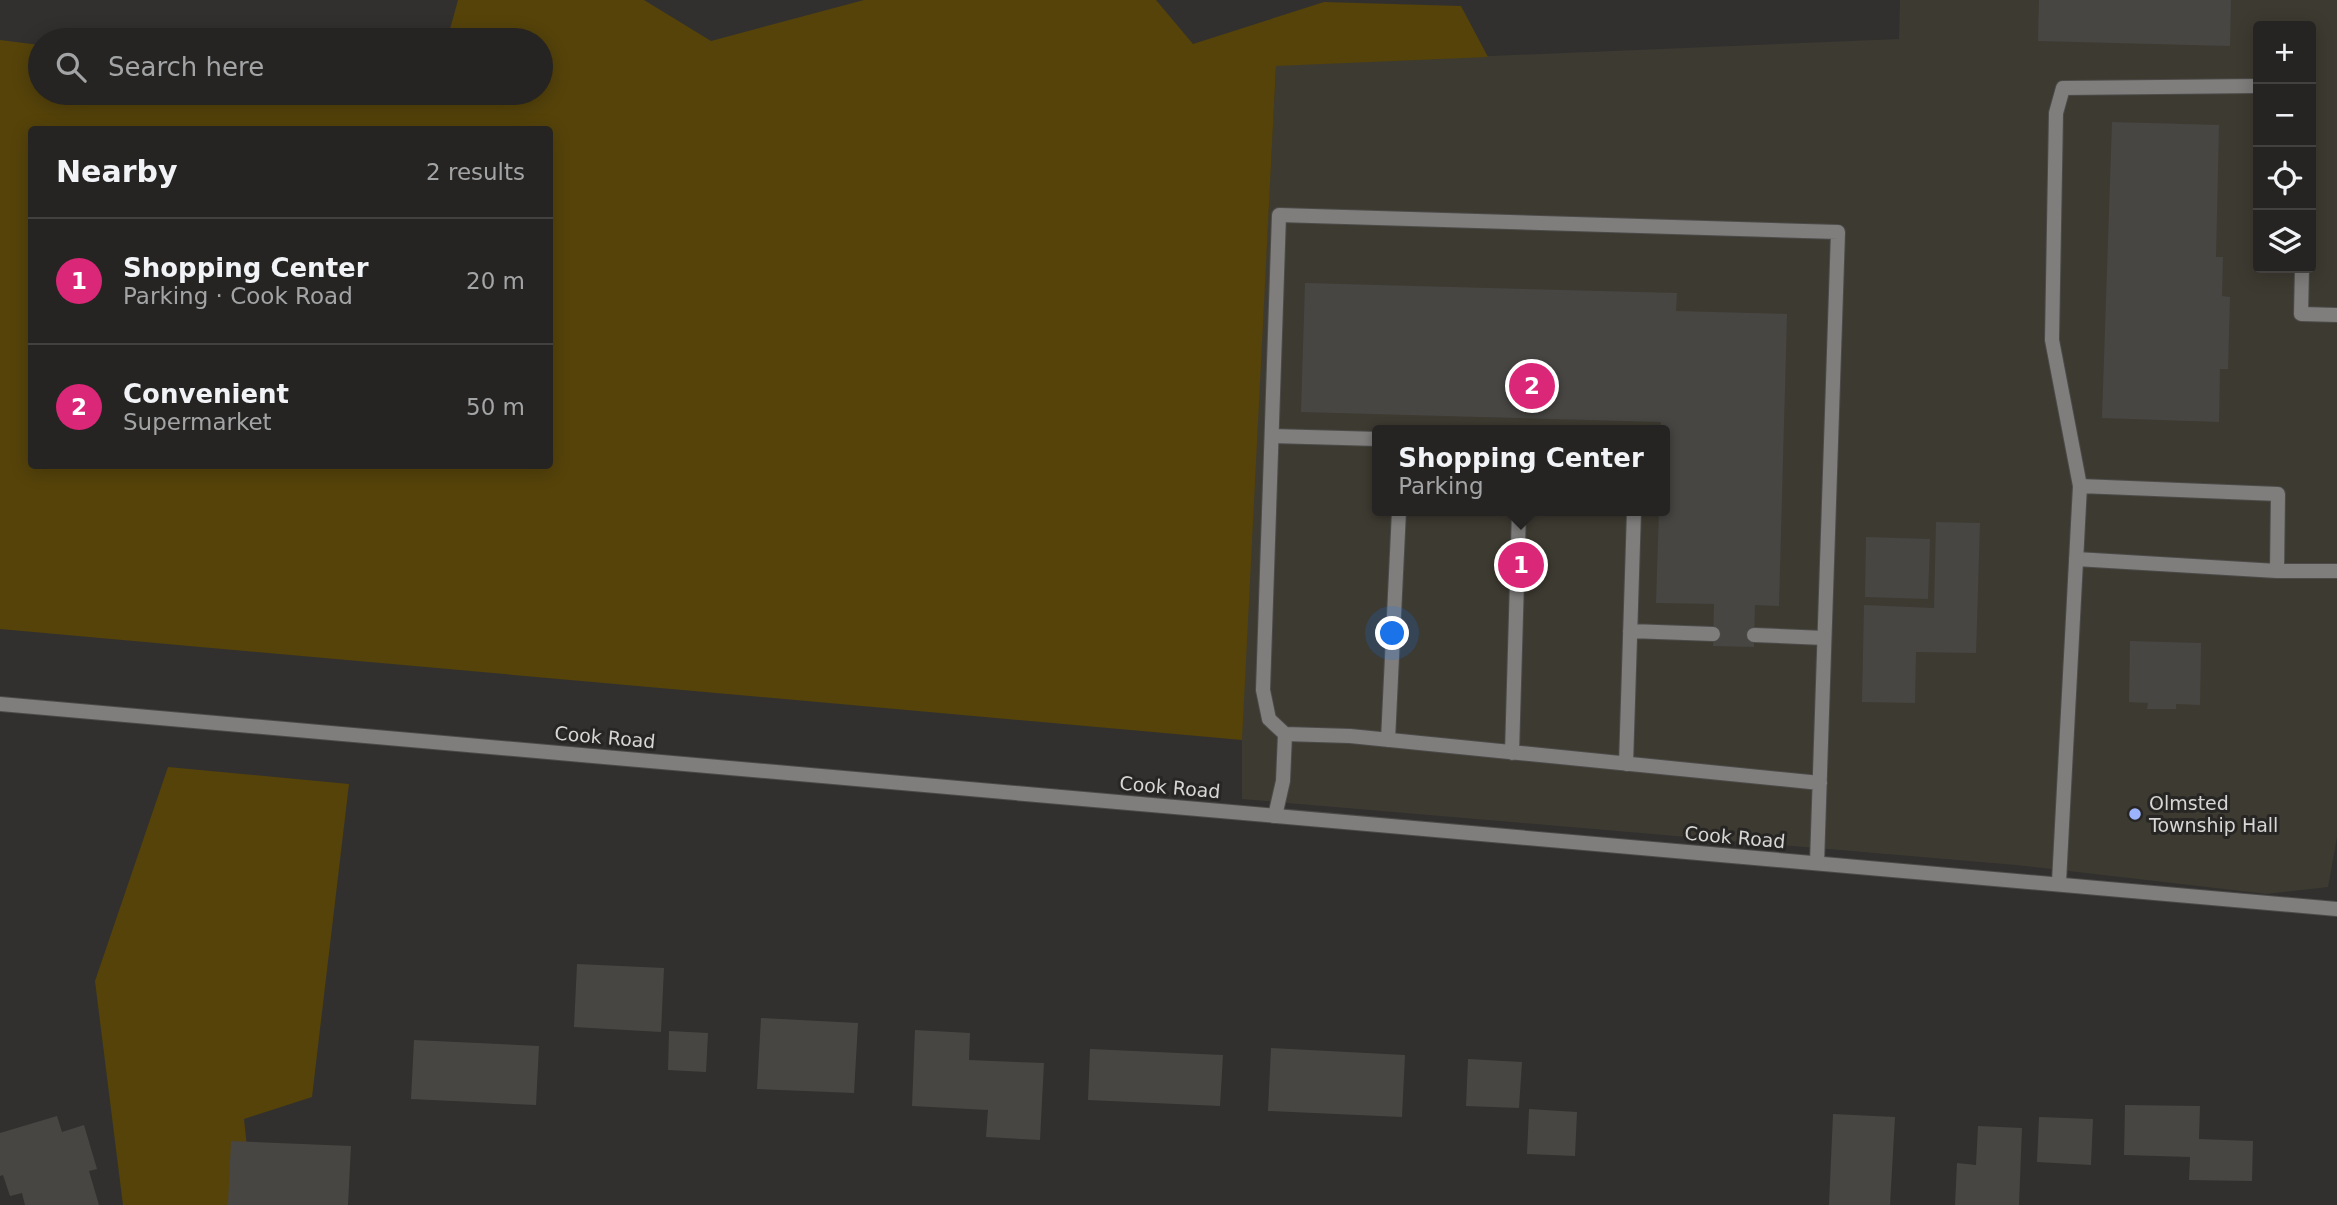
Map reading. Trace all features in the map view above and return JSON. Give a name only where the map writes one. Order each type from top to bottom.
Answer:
[{"type":"street","points":[[2059,882],[2080,486],[2052,340],[2056,113],[2063,89],[2253,86]]},
{"type":"street","points":[[1817,863],[1820,783],[1824,638],[1838,232],[1279,215],[1263,690],[1269,719],[1285,734],[1388,740],[1820,783]]},
{"type":"street","points":[[2302,273],[2301,314],[2337,315]]},
{"type":"street","points":[[1272,436],[1372,439]]},
{"type":"street","points":[[2080,486],[2278,494],[2277,571]]},
{"type":"street","points":[[1388,740],[1399,516]]},
{"type":"street","points":[[1511,753],[1519,516]]},
{"type":"street","points":[[1626,764],[1634,516]]},
{"type":"street","points":[[2076,559],[2277,571],[2337,571]]},
{"type":"street","points":[[1630,631],[1713,634]]},
{"type":"street","points":[[1754,635],[1824,638]]},
{"type":"street","name":"Cook Road","points":[[0,704],[2059,882],[2337,909]]},
{"type":"street","points":[[1275,816],[1283,781],[1285,734]]},
{"type":"shaded area","points":[[458,0],[644,0],[711,41],[864,0],[1156,0],[1193,44],[1324,2],[1461,6],[1488,57],[1276,66],[1242,740],[0,629],[0,40],[28,44],[28,105],[553,105],[553,28],[450,28]]},
{"type":"shaded area","points":[[1900,0],[2337,0],[2337,837],[2328,887],[2267,894],[2016,865],[1242,799],[1242,711],[1276,65],[1899,39]]},
{"type":"shaded area","points":[[168,767],[349,784],[312,1097],[244,1119],[253,1205],[123,1205],[95,981]]},
{"type":"building","points":[[2039,0],[2231,0],[2230,46],[2038,41]]},
{"type":"building","points":[[2112,122],[2219,125],[2216,257],[2223,257],[2222,296],[2230,297],[2228,369],[2220,369],[2219,422],[2102,418]]},
{"type":"building","points":[[1305,283],[1677,293],[1676,311],[1787,314],[1779,606],[1755,605],[1754,647],[1713,646],[1714,604],[1656,603],[1659,516],[1670,516],[1670,425],[1661,425],[1661,422],[1301,412]]},
{"type":"building","points":[[1936,522],[1980,523],[1976,653],[1916,652],[1915,703],[1862,702],[1864,605],[1934,608]]},
{"type":"building","points":[[1866,537],[1930,539],[1928,599],[1865,597]]},
{"type":"building","points":[[2130,641],[2201,643],[2200,705],[2176,704],[2176,709],[2147,709],[2148,703],[2129,702]]},
{"type":"building","points":[[577,964],[664,968],[661,1032],[574,1027]]},
{"type":"building","points":[[761,1018],[858,1023],[854,1093],[757,1089]]},
{"type":"building","points":[[915,1030],[970,1033],[969,1060],[1044,1063],[1040,1140],[986,1137],[988,1110],[912,1106]]},
{"type":"building","points":[[669,1031],[708,1033],[706,1072],[668,1070]]},
{"type":"building","points":[[414,1040],[539,1046],[536,1105],[411,1099]]},
{"type":"building","points":[[1271,1048],[1405,1055],[1402,1117],[1268,1111]]},
{"type":"building","points":[[1090,1049],[1223,1055],[1220,1106],[1088,1100]]},
{"type":"building","points":[[1468,1059],[1522,1062],[1519,1108],[1466,1106]]},
{"type":"building","points":[[2125,1105],[2200,1106],[2199,1139],[2253,1141],[2252,1181],[2189,1180],[2190,1157],[2124,1155]]},
{"type":"building","points":[[1529,1109],[1577,1112],[1575,1156],[1527,1154]]},
{"type":"building","points":[[1833,1114],[1895,1117],[1890,1205],[1829,1205]]},
{"type":"building","points":[[57,1116],[62,1132],[84,1125],[97,1169],[89,1171],[99,1205],[25,1205],[22,1193],[10,1196],[3,1175],[0,1176],[0,1133]]},
{"type":"building","points":[[2039,1117],[2093,1119],[2091,1165],[2037,1162]]},
{"type":"building","points":[[1978,1126],[2022,1128],[2019,1205],[1955,1205],[1957,1163],[1976,1165]]},
{"type":"building","points":[[231,1141],[351,1146],[348,1205],[228,1205]]},
{"type":"place","name":"Convenient","points":[[1532,386]]},
{"type":"place","name":"Shopping Center","points":[[1521,565]]},
{"type":"place","name":"Olmsted Township Hall","points":[[2135,814]]}]
